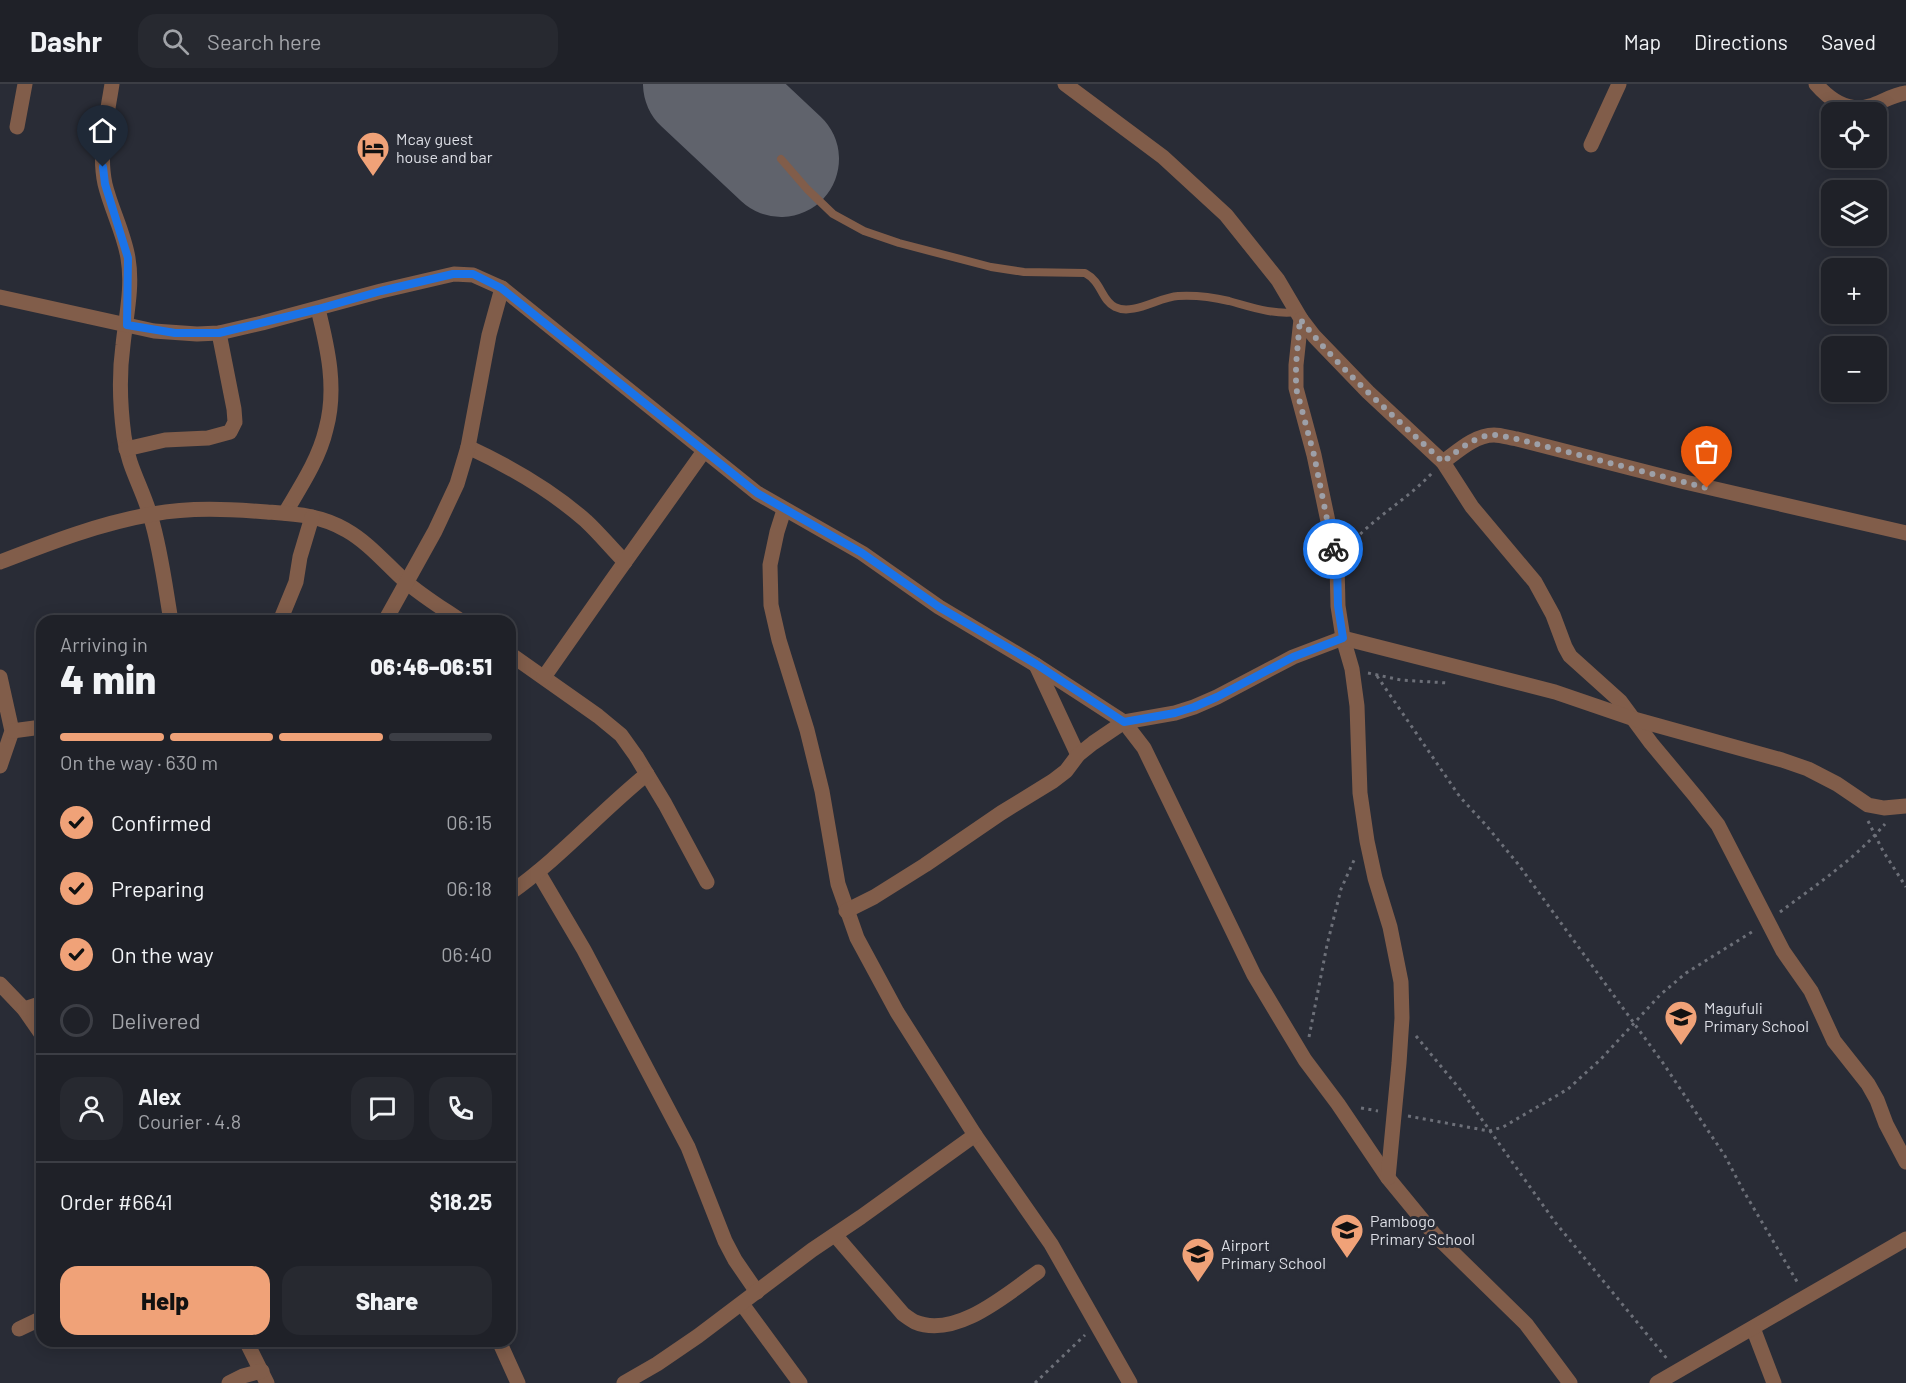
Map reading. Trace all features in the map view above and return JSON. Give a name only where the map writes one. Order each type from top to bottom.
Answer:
[{"type":"street","points":[[17,127],[25,84]]},
{"type":"street","points":[[112,84],[103,149],[103,167],[105,184],[128,258],[127,325],[121,361],[126,449],[157,539],[170,615]]},
{"type":"street","points":[[1065,84],[1163,157],[1226,215],[1278,280],[1299,315],[1330,354],[1443,462],[1472,507],[1535,582],[1553,615],[1570,656],[1607,687],[1718,825],[1783,951],[1811,991],[1834,1041],[1868,1084],[1906,1162]]},
{"type":"street","points":[[1591,145],[1619,84]]},
{"type":"street","points":[[1816,84],[1827,97],[1848,108],[1869,106],[1906,93]]},
{"type":"street","points":[[0,297],[127,325],[175,333],[219,333],[453,274],[473,274],[501,288],[757,493],[862,553],[939,607],[1036,664],[1124,722],[1144,748],[1254,975],[1305,1060],[1388,1178],[1434,1234],[1526,1324],[1570,1383]]},
{"type":"street","points":[[388,615],[446,510],[457,484],[468,447],[489,335],[501,288]]},
{"type":"street","points":[[285,513],[306,478],[327,428],[331,389],[330,368],[318,309]]},
{"type":"street","points":[[1299,315],[1296,388],[1314,455],[1337,564],[1338,606],[1343,638],[1352,669],[1357,706],[1360,793],[1367,841],[1375,878],[1390,927],[1402,990],[1402,1018],[1388,1178]]},
{"type":"street","points":[[126,449],[165,440],[208,438],[230,432],[235,422],[234,409],[219,333]]},
{"type":"street","points":[[1443,462],[1481,437],[1494,435],[1906,533]]},
{"type":"street","points":[[468,447],[504,464],[544,488],[587,522],[625,562]]},
{"type":"street","points":[[544,678],[704,451]]},
{"type":"street","points":[[0,562],[81,533],[150,514],[203,510],[285,513],[331,522],[352,534],[406,582],[453,615]]},
{"type":"street","points":[[784,510],[770,565],[771,605],[779,640],[810,740],[822,791],[838,884],[846,911],[857,938],[897,1011],[975,1135],[1051,1244],[1130,1383]]},
{"type":"street","points":[[282,615],[296,582],[300,557],[312,517]]},
{"type":"street","points":[[846,911],[874,897],[925,865],[1053,781],[1066,771],[1078,755],[1093,742],[1124,722],[1175,713],[1194,707],[1293,657],[1343,638],[1555,692],[1634,719],[1782,760],[1808,769],[1837,784],[1868,805],[1884,808],[1903,807]]},
{"type":"street","points":[[516,658],[621,735],[665,804],[707,882]]},
{"type":"street","points":[[1036,664],[1078,755]]},
{"type":"street","points":[[0,677],[12,731],[0,766]]},
{"type":"street","points":[[12,731],[36,728]]},
{"type":"street","points":[[516,888],[538,872],[617,798],[647,774]]},
{"type":"street","points":[[538,872],[584,950],[688,1147],[725,1241],[757,1292]]},
{"type":"street","points":[[0,986],[24,1009],[36,1026]]},
{"type":"street","points":[[24,1009],[36,1005]]},
{"type":"street","points":[[624,1383],[657,1364],[742,1304],[812,1250],[975,1135]]},
{"type":"street","points":[[835,1235],[903,1314],[916,1322],[932,1325],[949,1324],[966,1319],[991,1305],[1038,1272]]},
{"type":"street","points":[[1657,1383],[1906,1239]]},
{"type":"street","points":[[742,1304],[800,1383]]},
{"type":"street","points":[[19,1329],[36,1321]]},
{"type":"street","points":[[1754,1328],[1774,1383]]},
{"type":"street","points":[[229,1383],[243,1376],[264,1377],[249,1347]]},
{"type":"street","points":[[503,1347],[518,1383]]},
{"type":"lane","points":[[781,159],[807,189],[833,213],[864,231],[899,243],[991,267],[1024,272],[1085,273],[1092,276],[1099,284],[1109,302],[1123,309],[1135,309],[1174,296],[1200,296],[1276,313],[1299,315]]},
{"type":"path","points":[[1337,564],[1363,530],[1410,493],[1443,462]]},
{"type":"path","points":[[1352,669],[1401,680],[1452,682]]},
{"type":"path","points":[[1377,676],[1460,797],[1518,864],[1663,1063],[1725,1156],[1806,1297]]},
{"type":"path","points":[[1338,1104],[1489,1131],[1503,1127],[1568,1089],[1601,1059],[1660,994],[1686,973],[1746,937],[1842,866],[1903,807]]},
{"type":"path","points":[[1875,836],[1906,887]]},
{"type":"path","points":[[1305,1060],[1327,945],[1341,889],[1352,862],[1367,841]]},
{"type":"path","points":[[1402,1018],[1462,1093],[1555,1222],[1678,1371]]},
{"type":"path","points":[[1035,1383],[1097,1324]]},
{"type":"runway","points":[[701,84],[781,159]]},
{"type":"way so far","points":[[1333,549],[1314,455],[1296,388],[1300,319],[1330,354],[1368,392],[1443,462],[1481,437],[1494,435],[1707,488]]},
{"type":"place","name":"Mcay guest house and bar","points":[[373,177]]},
{"type":"place","name":"Magufuli Primary School","points":[[1681,1046]]},
{"type":"place","name":"Pambogo Primary School","points":[[1347,1259]]},
{"type":"place","name":"Airport Primary School","points":[[1198,1283]]},
{"type":"route","points":[[103,167],[105,184],[128,258],[127,325],[175,333],[219,333],[415,282],[453,274],[473,274],[501,288],[757,493],[862,553],[939,607],[1036,664],[1124,722],[1175,713],[1194,707],[1293,657],[1343,638],[1338,606],[1337,564],[1333,549]]}]
